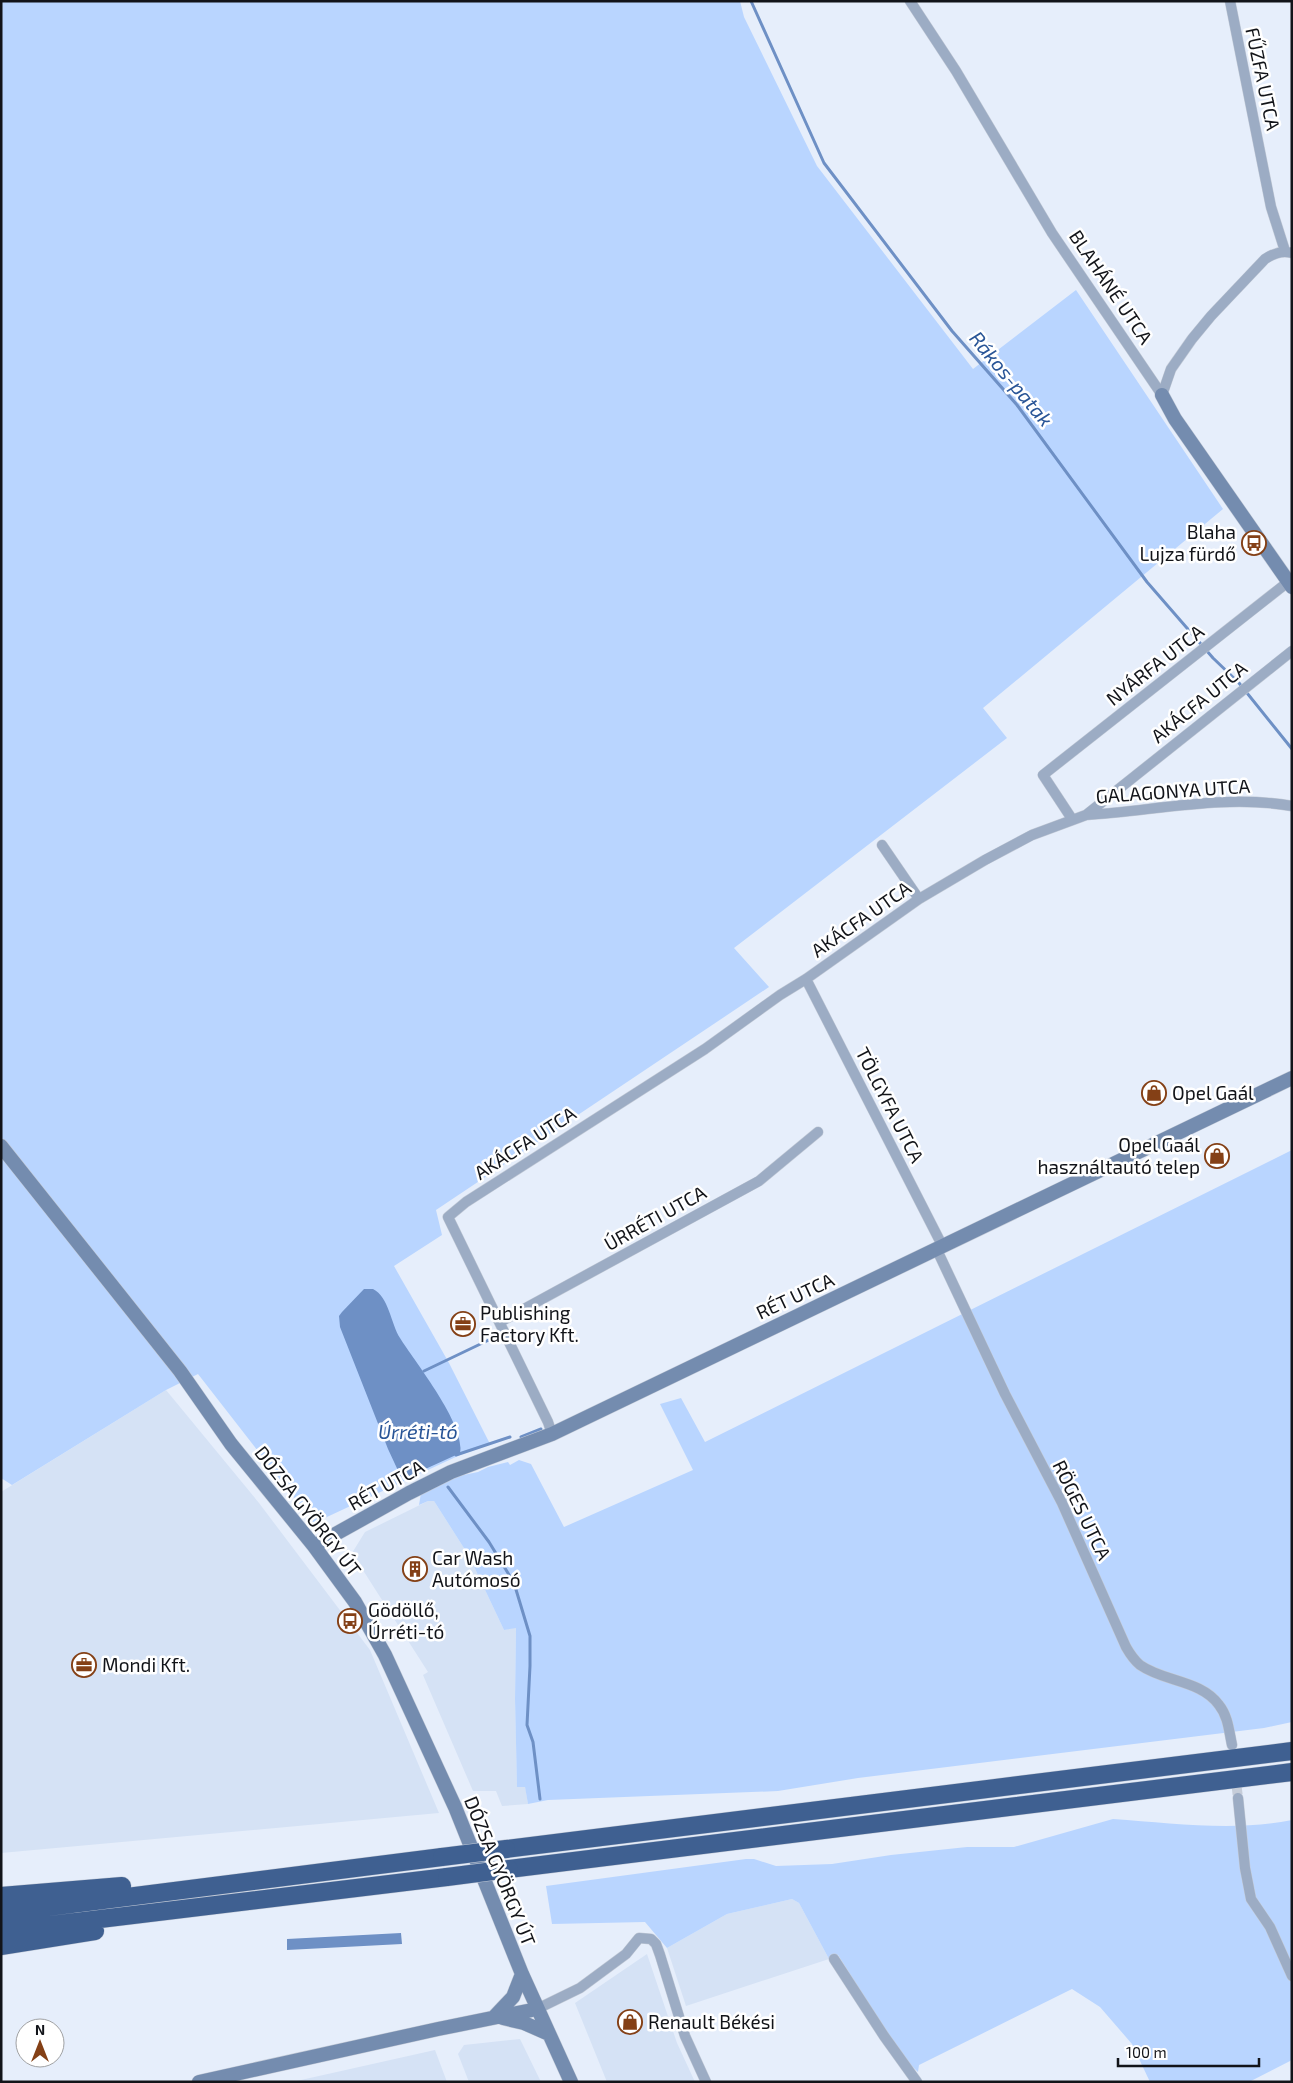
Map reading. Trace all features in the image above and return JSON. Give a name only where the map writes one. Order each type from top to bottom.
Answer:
[{"type":"highway","points":[[1,1912],[1292,1751]]},
{"type":"highway","points":[[1,1931],[1292,1772]]},
{"type":"highway","points":[[1,1896],[151,1883],[252,1881]]},
{"type":"highway","points":[[1,1946],[173,1919],[230,1903]]},
{"type":"street","name":"BLAHÁNÉ UTCA","points":[[910,1],[956,71],[1052,233],[1162,395],[1175,419],[1290,584]]},
{"type":"street","name":"FŰZFA UTCA","points":[[1230,1],[1270,207],[1288,252]]},
{"type":"street","points":[[1162,395],[1175,363],[1211,316],[1265,259],[1273,254],[1288,252]]},
{"type":"street","name":"NYÁRFA UTCA","points":[[1072,819],[1042,775],[1199,652],[1290,584]]},
{"type":"street","name":"AKÁCFA UTCA","points":[[500,1322],[448,1217],[483,1191],[705,1049],[919,899],[985,860],[1032,836],[1086,815],[1292,651]]},
{"type":"street","name":"GALAGONYA UTCA","points":[[1086,815],[1215,802],[1262,802],[1292,806]]},
{"type":"street","points":[[882,845],[919,899]]},
{"type":"street","name":"TÖLGYFA UTCA","points":[[806,979],[940,1248]]},
{"type":"street","name":"RÉT UTCA","points":[[314,1546],[451,1472],[552,1434],[1292,1078]]},
{"type":"street","name":"ÚRRÉTI UTCA","points":[[500,1322],[759,1181],[818,1132]]},
{"type":"street","name":"DÓZSA GYÖRGY ÚT","points":[[1,1146],[180,1371],[231,1444],[314,1546],[355,1602],[385,1655],[455,1807],[522,1974],[571,2082]]},
{"type":"street","name":"RÖGES UTCA","points":[[940,1248],[1001,1386],[1062,1503],[1126,1647],[1134,1660],[1146,1669],[1198,1689],[1214,1699],[1226,1719],[1232,1745]]},
{"type":"street","points":[[500,1322],[552,1434]]},
{"type":"street","points":[[1238,1798],[1245,1868],[1252,1899],[1270,1927],[1292,1976]]},
{"type":"street","points":[[199,2082],[495,2016],[537,2009],[580,1988],[626,1954],[640,1938],[651,1939],[656,1944],[685,2036],[706,2082]]},
{"type":"street","points":[[834,1960],[917,2082]]},
{"type":"street","points":[[495,2016],[513,1997],[522,1974]]},
{"type":"street","points":[[495,2016],[524,2023],[549,2034]]},
{"type":"shaded area","points":[[1,1],[740,1],[744,17],[817,166],[973,369],[1076,290],[1223,509],[983,708],[1007,738],[734,948],[769,987],[436,1210],[442,1235],[394,1266],[449,1363],[490,1444],[475,1448],[314,1523],[198,1374],[166,1390],[12,1485],[1,1478]]},
{"type":"shaded area","points":[[1292,1150],[1292,1722],[1264,1728],[858,1778],[778,1791],[548,1800],[528,1804],[525,1787],[517,1787],[516,1628],[504,1630],[469,1556],[434,1501],[428,1501],[419,1505],[421,1493],[449,1478],[478,1472],[488,1467],[508,1462],[510,1465],[519,1460],[531,1464],[564,1527],[693,1470],[660,1404],[681,1398],[705,1442]]},
{"type":"shaded area","points":[[166,1390],[259,1503],[370,1650],[439,1813],[1,1853],[1,1492]]},
{"type":"shaded area","points":[[428,1501],[434,1501],[469,1556],[504,1630],[516,1627],[517,1786],[525,1786],[528,1804],[502,1806],[496,1791],[473,1791],[423,1675],[428,1672],[352,1553],[365,1532]]},
{"type":"shaded area","points":[[1113,1819],[1225,1826],[1270,1824],[1292,1820],[1292,2060],[1249,2082],[1150,2082],[1132,2044],[1100,2007],[1072,1989],[919,2065],[918,2072],[901,2056],[838,1955],[829,1959],[799,1903],[792,1899],[727,1914],[667,1948],[645,1922],[552,1924],[546,1886],[746,1859],[754,1859],[776,1866],[832,1864],[891,1855],[967,1847],[1014,1847]]},
{"type":"shaded area","points":[[792,1899],[799,1903],[829,1959],[686,2006],[667,1948],[727,1914]]},
{"type":"shaded area","points":[[647,1954],[677,2043],[695,2082],[607,2082],[575,2003]]},
{"type":"shaded area","points":[[520,2039],[541,2082],[469,2082],[458,2054],[464,2045]]},
{"type":"shaded area","points":[[435,2050],[447,2082],[292,2082]]},
{"type":"water","name":"Úrréti-tó","points":[[364,1289],[373,1289],[383,1298],[400,1338],[448,1411],[460,1441],[460,1453],[410,1476],[401,1477],[340,1327],[339,1316]]},
{"type":"water","points":[[401,1933],[402,1944],[287,1950],[287,1939]]},
{"type":"waterway","name":"Rákos-patak","points":[[751,1],[824,163],[952,331],[1017,405],[1147,582],[1213,658],[1239,683],[1292,749]]},
{"type":"waterway","points":[[424,1371],[493,1338]]},
{"type":"waterway","points":[[521,1437],[541,1429]]},
{"type":"waterway","points":[[456,1455],[510,1437]]},
{"type":"waterway","points":[[448,1487],[489,1542],[514,1583],[530,1636],[527,1725],[533,1742],[540,1799]]},
{"type":"tunnel","points":[[1233,1755],[1238,1798]]},
{"type":"place","name":"Blaha Lujza fürdő","points":[[1254,543]]},
{"type":"place","name":"Opel Gaál","points":[[1154,1093]]},
{"type":"place","name":"Opel Gaál használtautó telep","points":[[1217,1156]]},
{"type":"place","name":"Publishing Factory Kft.","points":[[463,1324]]},
{"type":"place","name":"Car Wash Autómosó","points":[[415,1569]]},
{"type":"place","name":"Gödöllő, Úrréti-tó","points":[[350,1621]]},
{"type":"place","name":"Mondi Kft.","points":[[84,1665]]},
{"type":"place","name":"Renault Békési","points":[[630,2022]]}]
